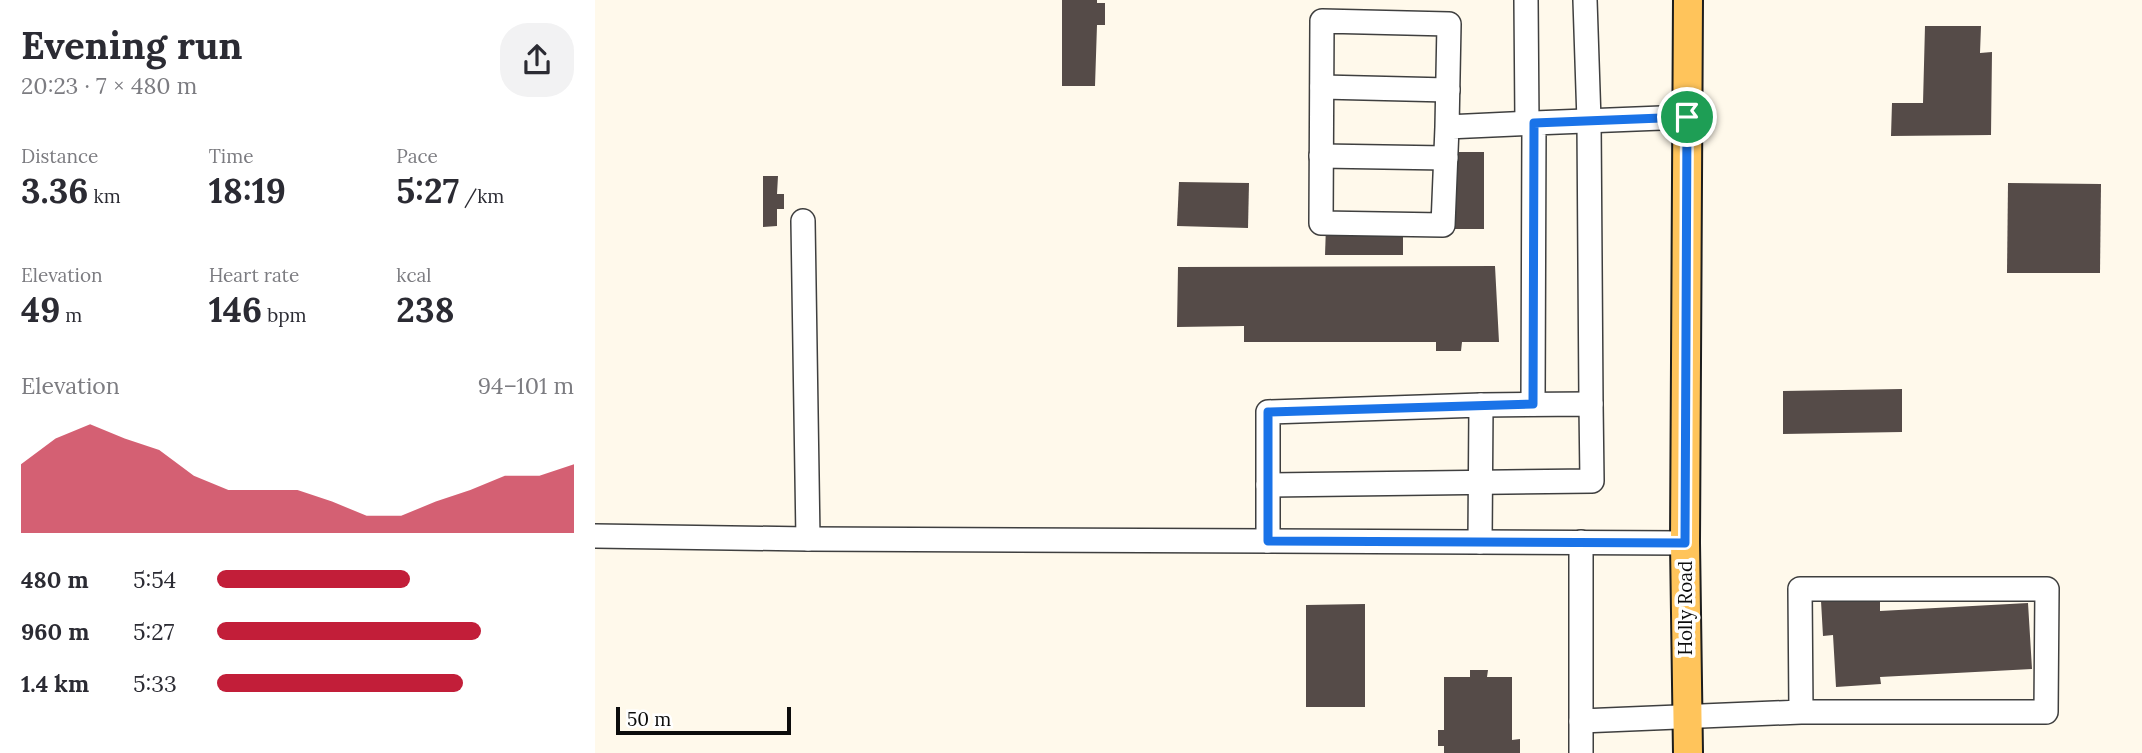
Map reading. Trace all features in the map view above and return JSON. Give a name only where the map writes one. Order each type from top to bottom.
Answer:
[{"type":"main road","name":"Holly Road","points":[[1688,0],[1685,543],[1688,753]]},
{"type":"lane","points":[[1525,0],[1531,123],[1533,404]]},
{"type":"lane","points":[[1268,485],[1592,481],[1589,121],[1585,0]]},
{"type":"lane","points":[[1322,21],[1449,24],[1443,225],[1321,223],[1322,87],[1322,21]]},
{"type":"lane","points":[[1322,87],[1448,90]]},
{"type":"lane","points":[[1447,127],[1687,117]]},
{"type":"lane","points":[[1321,156],[1446,158]]},
{"type":"lane","points":[[803,221],[808,539]]},
{"type":"lane","points":[[1268,541],[1268,412],[1591,404]]},
{"type":"lane","points":[[1480,542],[1481,405]]},
{"type":"lane","points":[[595,536],[1685,543]]},
{"type":"lane","points":[[1581,542],[1581,753]]},
{"type":"lane","points":[[1581,721],[1801,712],[2046,712],[2047,589],[1800,589],[1801,712]]},
{"type":"building","points":[[1062,0],[1097,0],[1097,3],[1105,3],[1105,25],[1097,25],[1095,86],[1062,86]]},
{"type":"building","points":[[1925,26],[1981,26],[1980,53],[1992,52],[1991,135],[1891,136],[1892,103],[1923,103]]},
{"type":"building","points":[[1450,152],[1484,152],[1484,229],[1451,229]]},
{"type":"building","points":[[763,176],[778,176],[777,194],[784,194],[784,209],[777,209],[777,226],[763,227]]},
{"type":"building","points":[[1179,182],[1249,183],[1248,228],[1177,226]]},
{"type":"building","points":[[2008,183],[2101,184],[2100,273],[2007,273]]},
{"type":"building","points":[[1326,226],[1403,227],[1403,255],[1325,255]]},
{"type":"building","points":[[1495,266],[1499,342],[1462,342],[1461,351],[1436,351],[1436,342],[1244,342],[1244,326],[1177,327],[1178,267]]},
{"type":"building","points":[[1902,389],[1902,432],[1783,434],[1783,391]]},
{"type":"building","points":[[1880,597],[1880,611],[2028,603],[2032,669],[1880,677],[1881,684],[1836,687],[1833,635],[1823,636],[1821,601]]},
{"type":"building","points":[[1365,604],[1365,707],[1306,707],[1306,605]]},
{"type":"building","points":[[1470,670],[1488,670],[1487,677],[1512,677],[1512,740],[1520,739],[1520,753],[1444,753],[1444,746],[1438,746],[1438,730],[1444,730],[1444,677],[1470,677]]},
{"type":"route","points":[[1687,117],[1685,543],[1268,541],[1268,412],[1533,404],[1534,123],[1687,117]]}]
